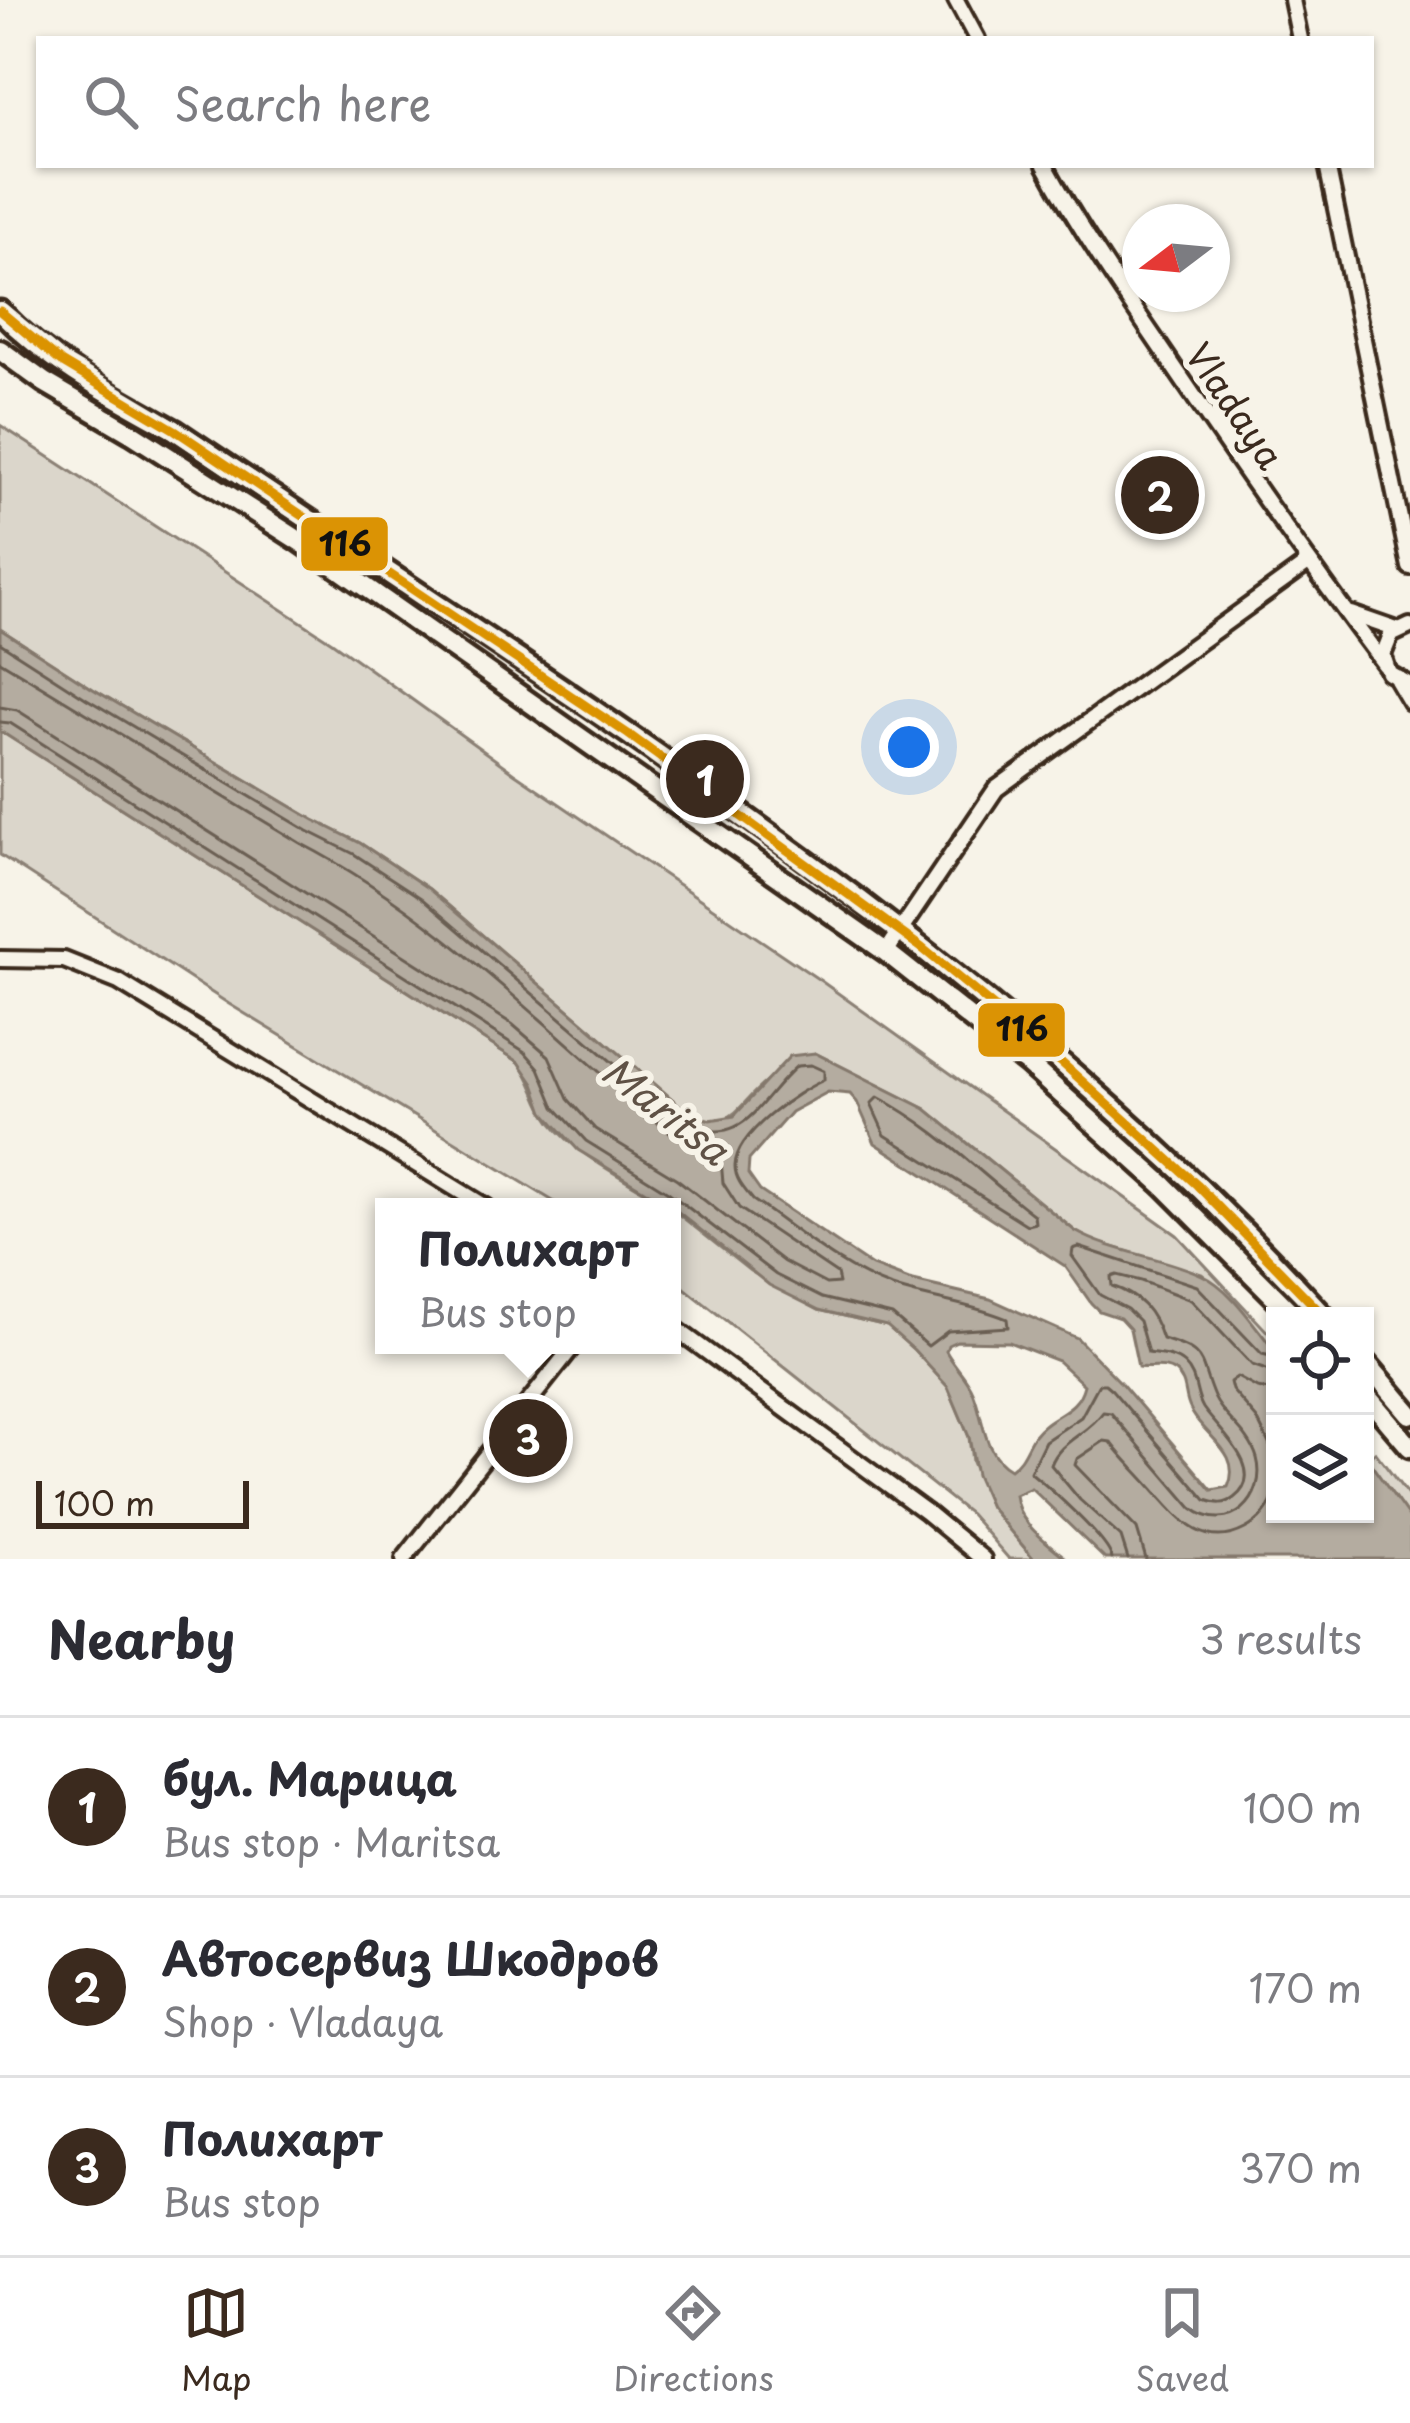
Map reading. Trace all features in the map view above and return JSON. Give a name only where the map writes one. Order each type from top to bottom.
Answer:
[{"type":"street","points":[[956,0],[975,36]]},
{"type":"street","points":[[1292,0],[1299,36]]},
{"type":"street","name":"Vladaya","points":[[1047,168],[1112,275],[1308,563],[1403,682],[1410,702]]},
{"type":"street","points":[[1328,168],[1410,567]]},
{"type":"street","points":[[0,311],[29,341],[76,375],[175,430],[748,816],[902,931],[1043,1045],[1181,1169],[1315,1307]]},
{"type":"street","points":[[0,350],[301,542],[886,952],[1028,1064],[1164,1186],[1285,1307]]},
{"type":"street","points":[[886,952],[996,789],[1308,563]]},
{"type":"street","points":[[1347,613],[1403,628]]},
{"type":"street","points":[[1385,664],[1385,645],[1403,628]]},
{"type":"street","points":[[0,959],[64,960],[119,982],[471,1198]]},
{"type":"street","points":[[681,1333],[908,1498],[983,1559]]},
{"type":"street","points":[[404,1559],[567,1354]]},
{"type":"street","points":[[1374,1372],[1410,1414]]},
{"type":"street","points":[[1374,1405],[1410,1447]]},
{"type":"shaded area","points":[[0,425],[332,642],[1177,1235],[1266,1330],[1266,1341],[1202,1274],[1093,1241],[1075,1231],[926,1109],[815,1053],[771,1078],[725,1119],[687,1112],[429,889],[0,629]]},
{"type":"shaded area","points":[[0,731],[519,1062],[546,1115],[563,1136],[654,1198],[548,1198],[229,1004],[0,855]]},
{"type":"shaded area","points":[[681,1216],[750,1271],[819,1310],[887,1326],[914,1350],[948,1387],[990,1507],[1034,1559],[1009,1559],[970,1514],[681,1285]]},
{"type":"shaded area","points":[[1374,1453],[1410,1498],[1410,1519],[1374,1469]]},
{"type":"water","name":"Maritsa","points":[[0,629],[429,889],[687,1112],[710,1120],[734,1116],[790,1056],[815,1053],[926,1109],[1075,1231],[1213,1281],[1266,1340],[1266,1523],[1374,1523],[1374,1469],[1410,1519],[1410,1559],[1105,1559],[1031,1488],[1015,1495],[1021,1515],[1067,1559],[1034,1559],[990,1507],[948,1387],[914,1350],[887,1326],[819,1310],[769,1285],[681,1214],[681,1198],[657,1198],[578,1150],[544,1112],[519,1062],[0,731]],"holes":[[[828,1092],[850,1094],[875,1143],[1065,1266],[1099,1311],[1120,1318],[1130,1329],[1138,1367],[1166,1368],[1179,1376],[1194,1416],[1226,1453],[1231,1474],[1228,1487],[1212,1490],[1077,1338],[990,1299],[872,1266],[760,1191],[748,1174],[749,1160],[791,1112]],[[1009,1342],[1058,1361],[1084,1385],[1080,1395],[1040,1428],[1010,1469],[994,1455],[973,1392],[946,1351],[948,1345]]]},
{"type":"transit line","name":"116","points":[[0,311],[61,362],[175,430],[628,734],[922,948],[1062,1063],[1197,1185],[1315,1307]]},
{"type":"place","name":"Автосервиз Шкодров","points":[[1160,495]]},
{"type":"place","name":"бул. Марица","points":[[705,779]]},
{"type":"place","name":"Полихарт","points":[[528,1438]]}]
